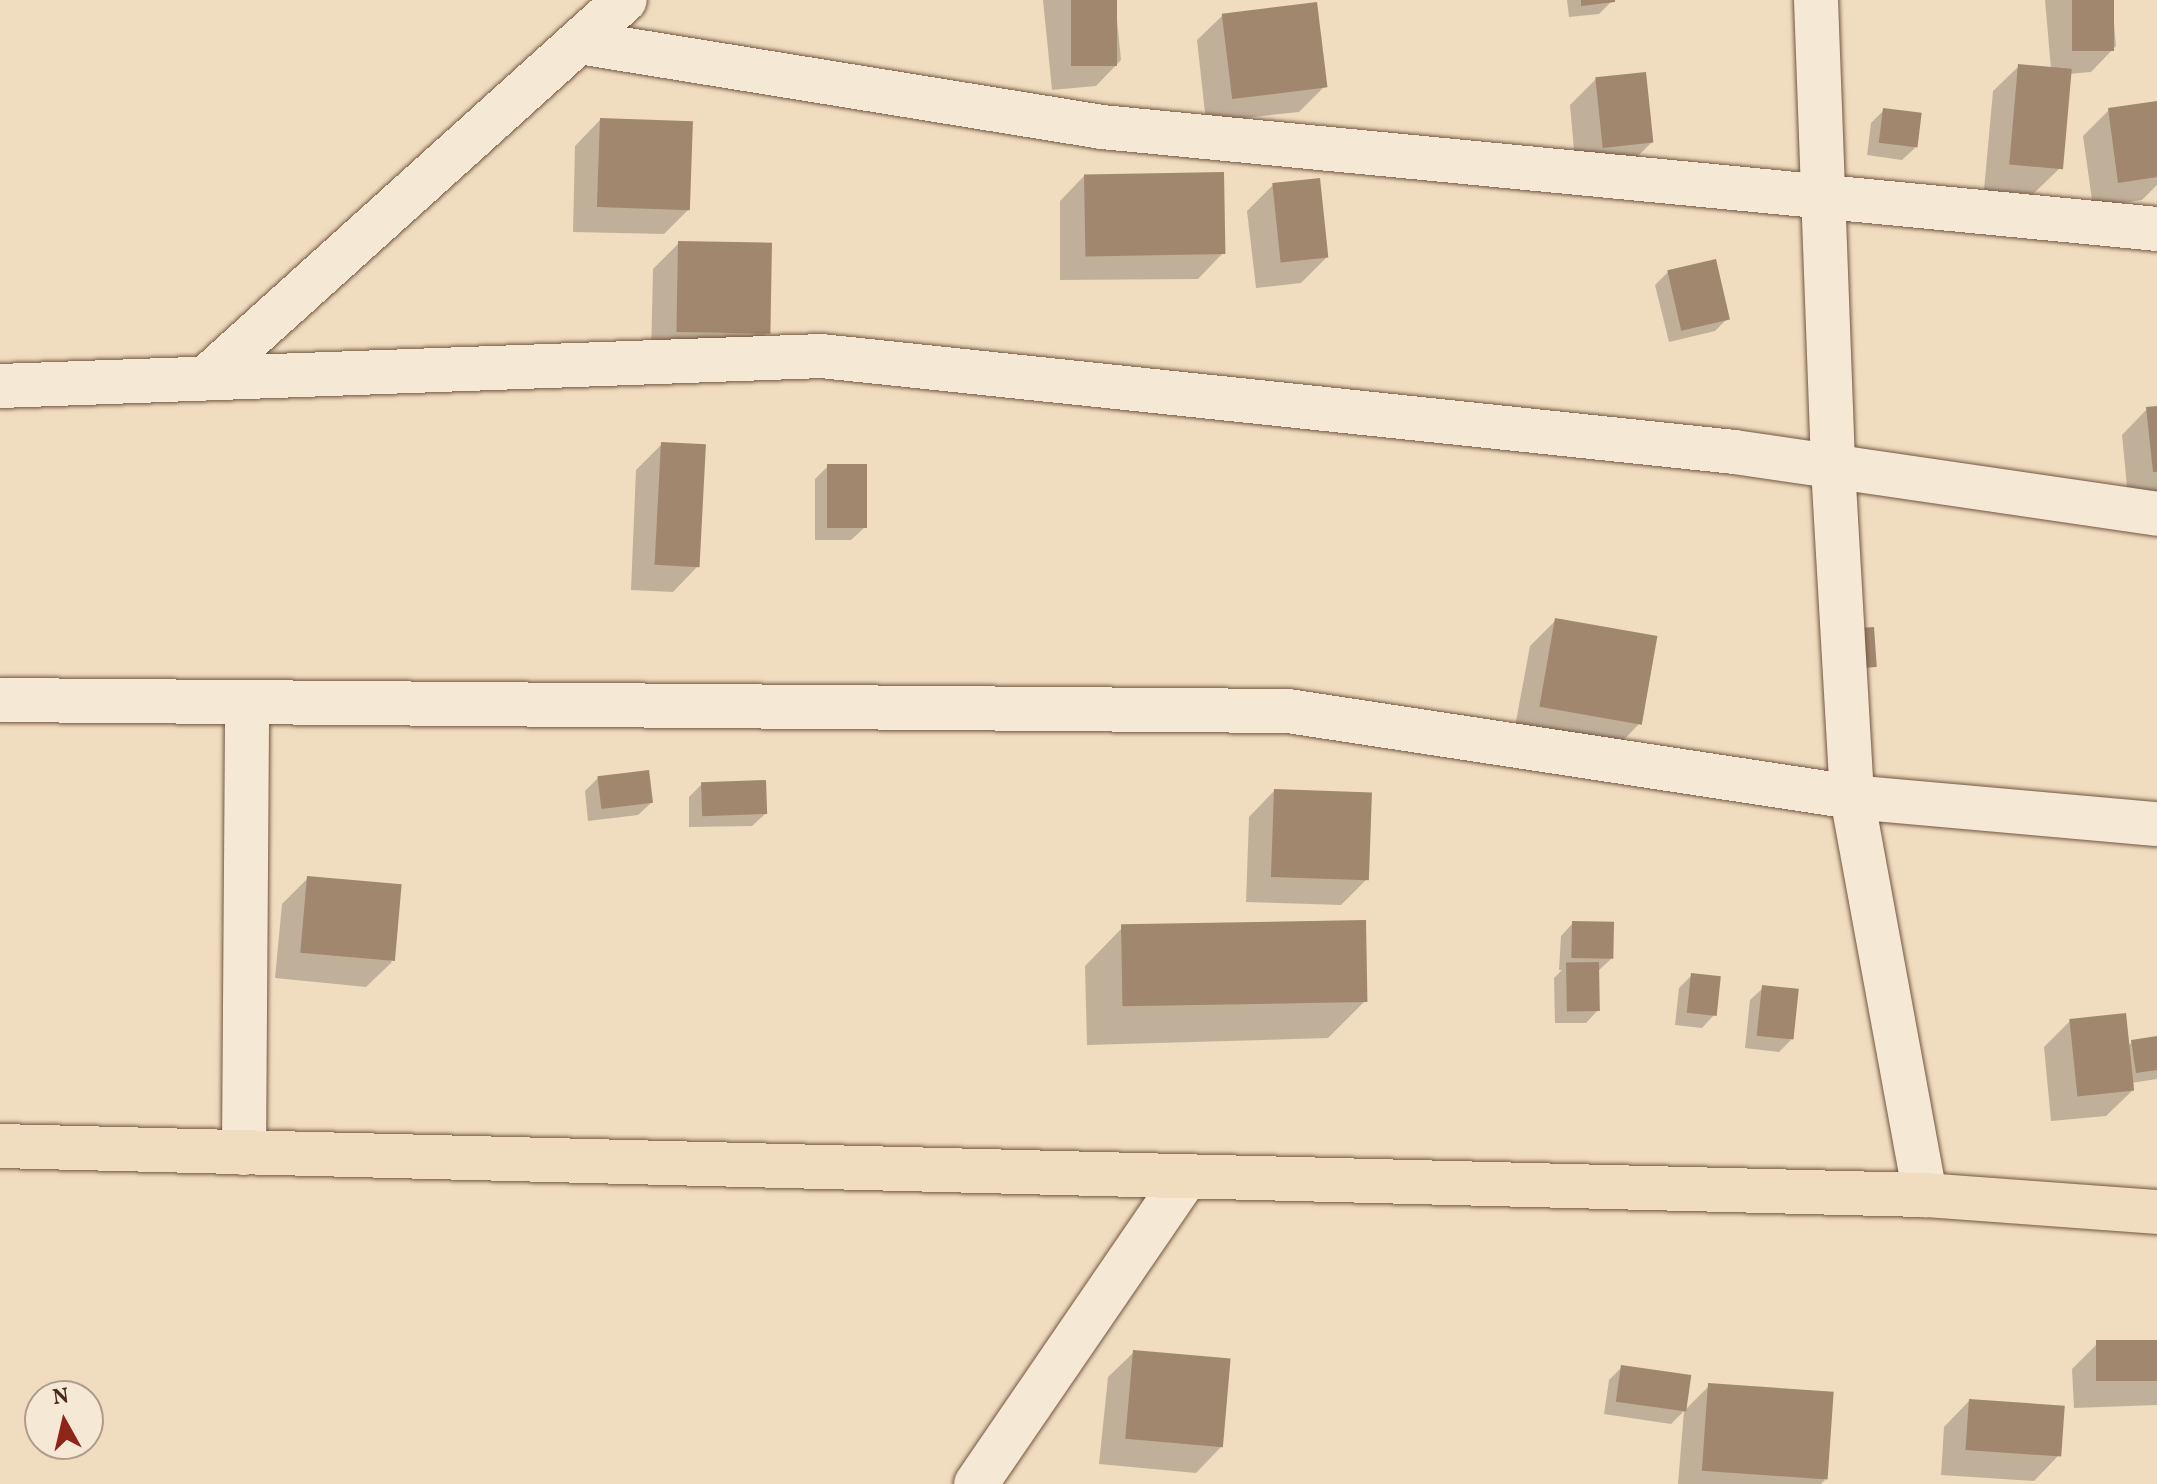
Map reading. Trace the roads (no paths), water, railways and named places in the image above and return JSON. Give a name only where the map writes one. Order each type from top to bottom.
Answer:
[{"type":"highway","points":[[0,1146],[1925,1195],[2157,1212]]},
{"type":"street","points":[[206,378],[625,0]]},
{"type":"street","points":[[1816,0],[1833,467],[1852,797],[1925,1195]]},
{"type":"street","points":[[579,42],[1102,127],[2157,229]]},
{"type":"street","points":[[0,386],[821,356],[1734,452],[2157,514]]},
{"type":"street","points":[[0,700],[1288,711],[1852,797],[2157,824]]},
{"type":"street","points":[[244,1153],[247,702]]},
{"type":"street","points":[[976,1484],[1186,1177]]}]
